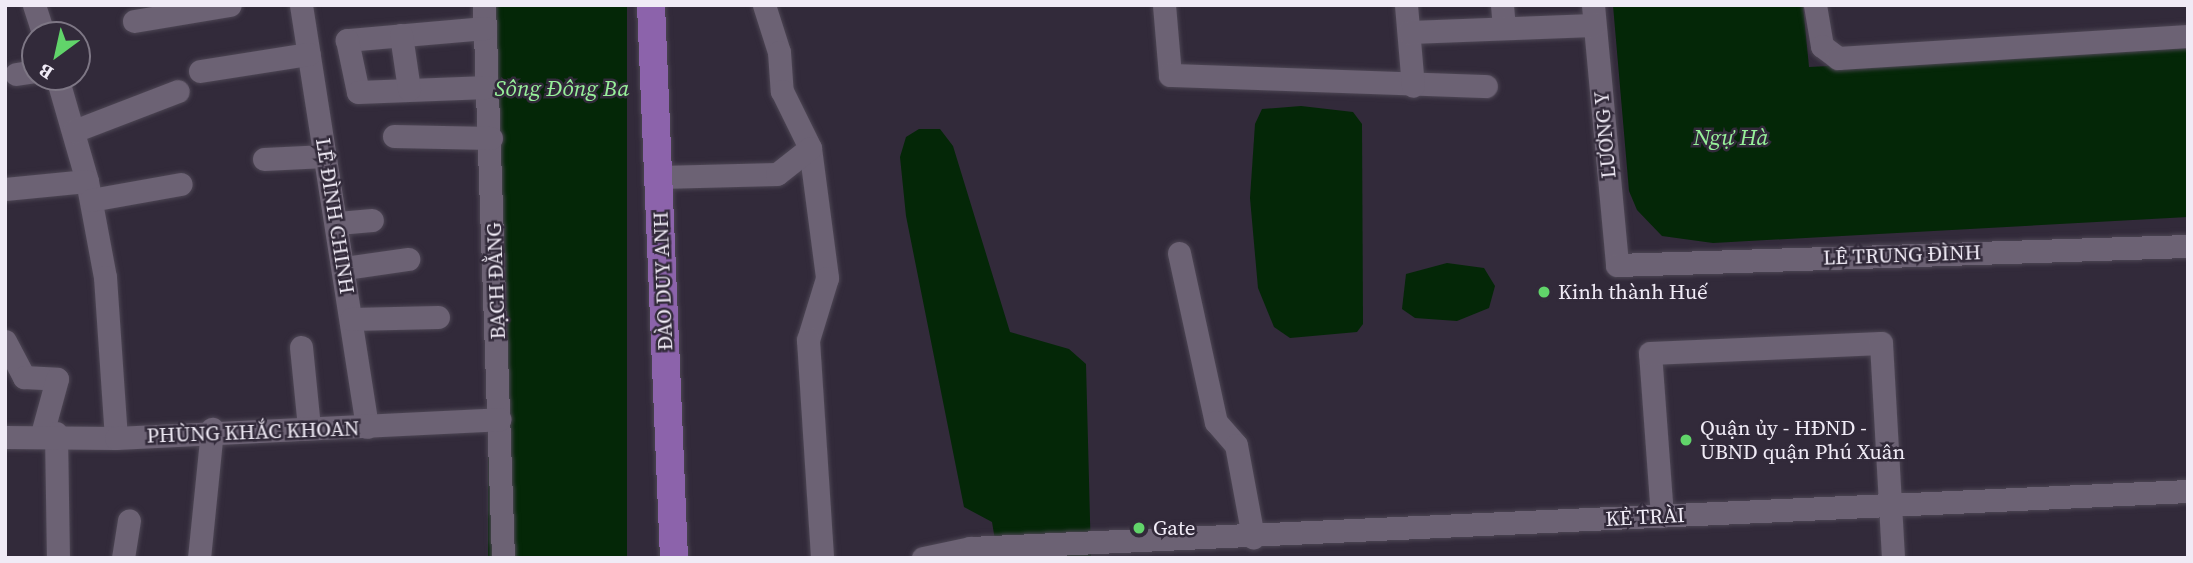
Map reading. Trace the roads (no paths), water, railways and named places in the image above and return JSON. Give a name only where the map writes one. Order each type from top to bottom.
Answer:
[{"type":"main road","name":"ĐÀO DUY ANH","points":[[651,5],[674,558]]},
{"type":"street","points":[[134,21],[230,5]]},
{"type":"street","name":"LÊ ĐÌNH CHINH","points":[[301,5],[334,166],[338,223],[367,428]]},
{"type":"street","points":[[764,5],[779,52],[782,91],[810,148],[827,278],[807,340],[822,558]]},
{"type":"street","points":[[1164,5],[1170,75],[1413,86],[1486,86]]},
{"type":"street","points":[[1406,5],[1413,86]]},
{"type":"street","points":[[1815,5],[1822,46],[1838,58],[2188,36]]},
{"type":"street","points":[[1409,32],[1503,16],[1594,15]]},
{"type":"street","name":"LƯƠNG Y","points":[[1594,15],[1617,264]]},
{"type":"street","points":[[485,16],[401,35],[347,40],[358,92],[487,87]]},
{"type":"street","name":"BẠCH ĐẰNG","points":[[485,16],[503,558]]},
{"type":"street","points":[[401,35],[409,89]]},
{"type":"street","points":[[200,71],[309,54]]},
{"type":"street","points":[[61,91],[89,190],[105,277],[116,438]]},
{"type":"street","points":[[74,131],[178,91]]},
{"type":"street","points":[[394,136],[491,138]]},
{"type":"street","points":[[660,177],[777,174],[810,148]]},
{"type":"street","points":[[264,159],[334,166]]},
{"type":"street","points":[[5,189],[89,190],[181,184]]},
{"type":"street","points":[[338,223],[372,220]]},
{"type":"street","name":"LÊ TRUNG ĐÌNH","points":[[1617,264],[2188,246]]},
{"type":"street","points":[[1179,253],[1216,422],[1236,444],[1253,537]]},
{"type":"street","points":[[345,268],[408,259]]},
{"type":"street","points":[[351,319],[438,317]]},
{"type":"street","points":[[5,341],[24,377],[57,379],[49,434],[58,558]]},
{"type":"street","points":[[1662,516],[1650,353],[1881,343],[1893,558]]},
{"type":"street","points":[[301,348],[309,427]]},
{"type":"street","name":"PHÙNG KHẮC KHOAN","points":[[5,437],[49,434],[116,438],[212,429],[367,428],[500,419]]},
{"type":"street","points":[[199,558],[212,429]]},
{"type":"street","name":"KẺ TRÀI","points":[[923,558],[970,548],[1103,545],[1196,549],[1253,537],[2188,491]]},
{"type":"street","points":[[124,558],[129,520]]},
{"type":"water","name":"Sông Đông Ba","points":[[488,5],[627,5],[627,558],[488,558]]},
{"type":"water","name":"Ngự Hà","points":[[1613,5],[1803,5],[1809,67],[2188,48],[2188,217],[1713,243],[1662,236],[1637,210],[1629,191]]},
{"type":"water","points":[[1301,106],[1353,112],[1362,124],[1363,324],[1357,332],[1290,338],[1274,327],[1258,288],[1250,198],[1255,124],[1262,109]]},
{"type":"water","points":[[919,129],[940,129],[953,146],[1010,332],[1069,349],[1086,364],[1091,558],[998,558],[992,522],[964,507],[906,216],[900,157],[906,137]]},
{"type":"water","points":[[1447,263],[1484,268],[1495,286],[1489,308],[1457,321],[1415,318],[1402,309],[1406,274]]},
{"type":"place","name":"Kinh thành Huế","points":[[1544,292]]},
{"type":"place","name":"Quận ủy - HĐND - UBND quận Phú Xuân","points":[[1686,440]]},
{"type":"place","name":"Gate","points":[[1139,528]]}]
